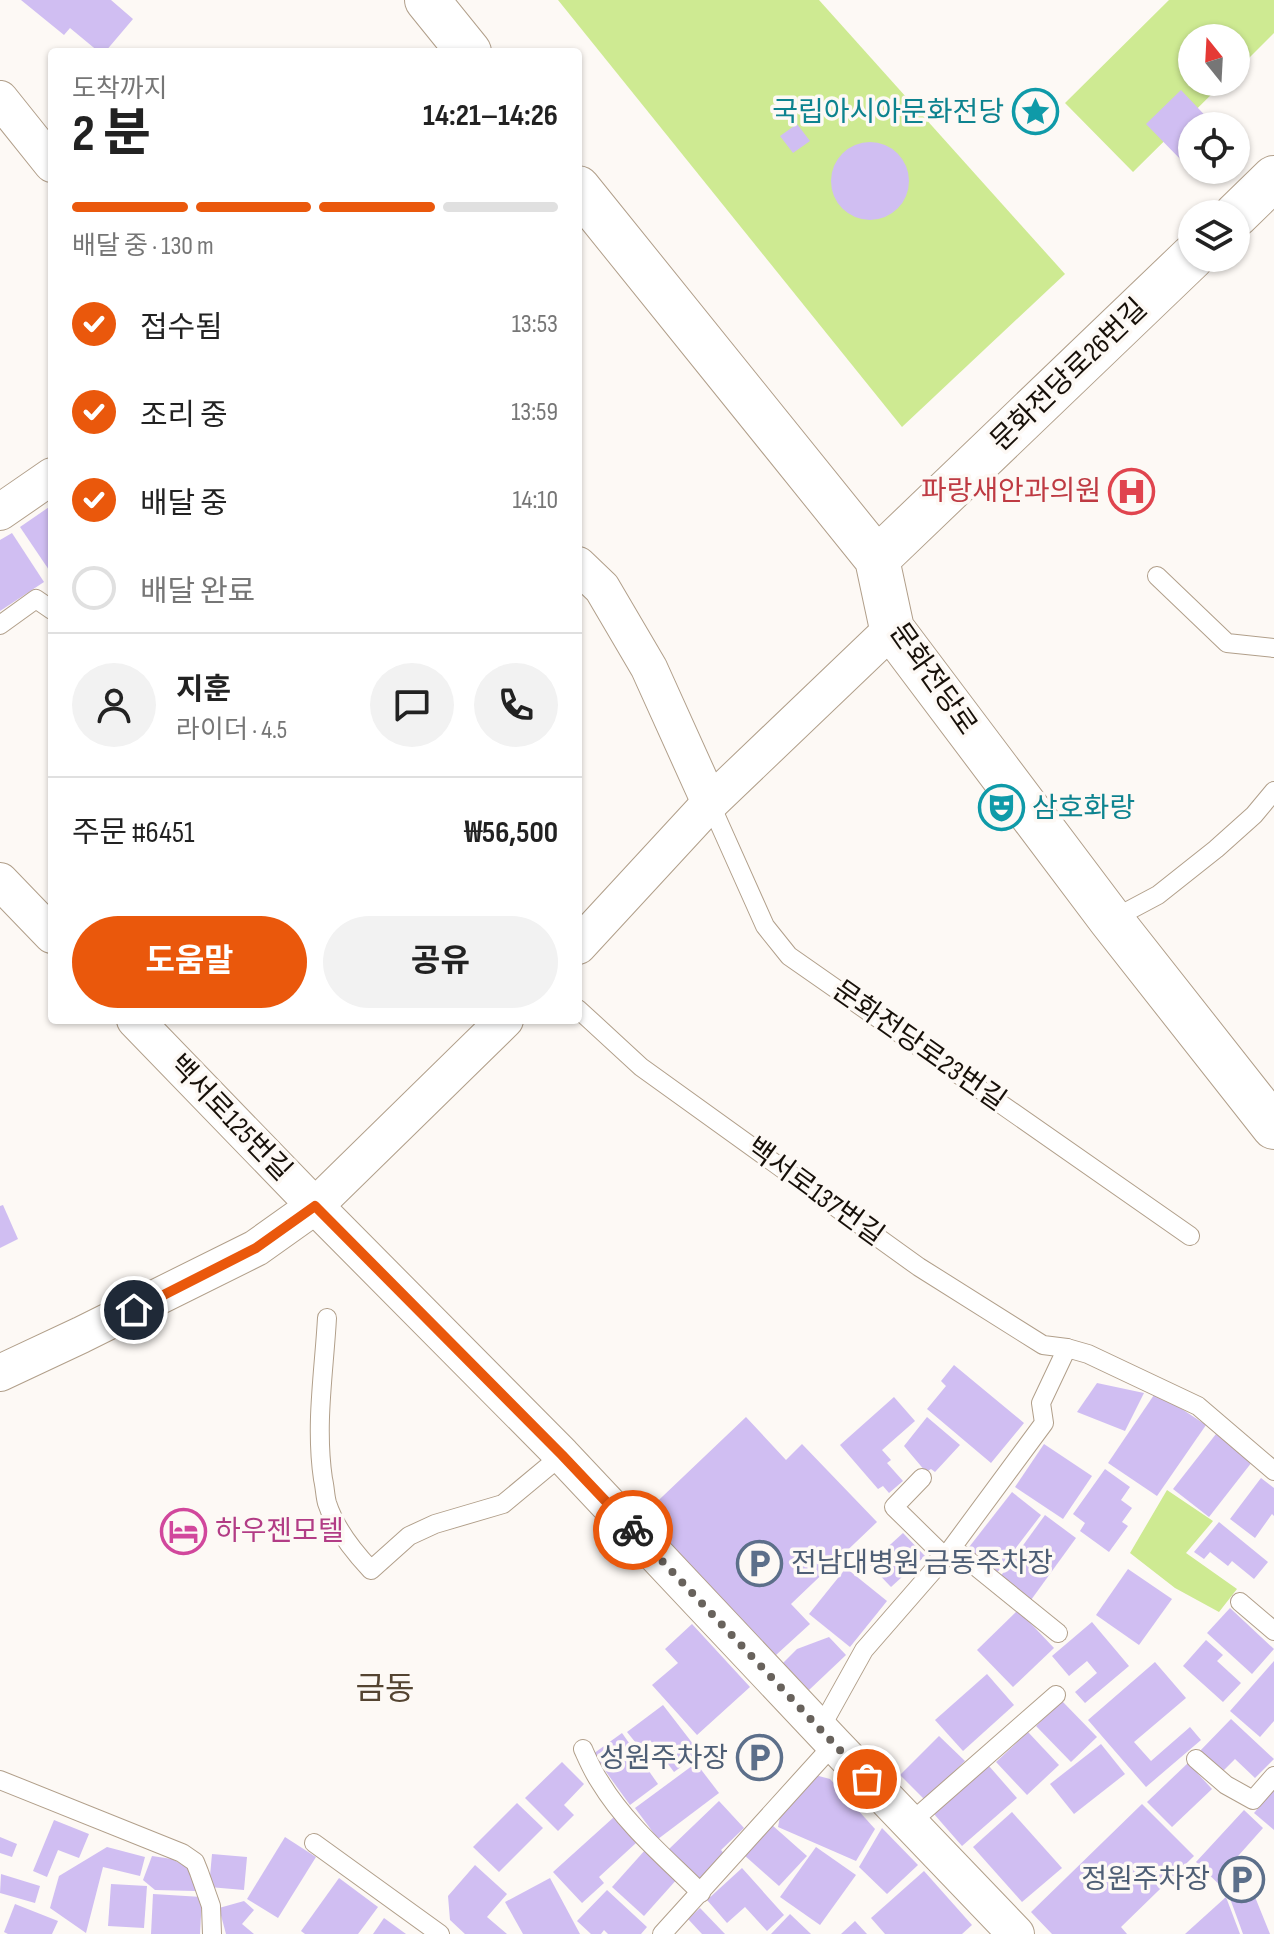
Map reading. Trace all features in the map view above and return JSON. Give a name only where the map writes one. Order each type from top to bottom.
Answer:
[{"type":"street","points":[[427,0],[466,48]]},
{"type":"street","points":[[0,99],[44,154]]},
{"type":"street","points":[[1250,202],[1273,180]]},
{"type":"street","name":"문화전당로","points":[[582,193],[877,559],[892,629],[1111,920],[1274,1127]]},
{"type":"street","name":"문화전당로26번길","points":[[877,559],[1178,270]]},
{"type":"street","points":[[0,512],[48,479]]},
{"type":"street","name":"문화전당로23번길","points":[[582,569],[602,588],[649,668],[710,803]]},
{"type":"street","points":[[582,942],[710,803],[892,629]]},
{"type":"street","points":[[0,881],[48,931]]},
{"type":"street","name":"백서로125번길","points":[[139,1024],[562,1455],[1016,1934]]},
{"type":"street","points":[[0,1373],[256,1248],[315,1206],[501,1024]]},
{"type":"lane","points":[[1157,576],[1227,643],[1274,648]]},
{"type":"lane","points":[[0,625],[36,599],[48,607]]},
{"type":"lane","points":[[1111,920],[1158,895],[1254,815],[1274,791]]},
{"type":"lane","name":"문화전당로23번길","points":[[710,803],[765,926],[789,956],[1190,1236]]},
{"type":"lane","name":"백서로137번길","points":[[582,1013],[641,1067],[919,1267],[1043,1345],[1088,1354],[1198,1406],[1274,1471]]},
{"type":"lane","points":[[327,1318],[319,1450],[327,1503],[356,1554],[371,1570],[409,1536],[435,1524],[503,1504],[562,1455]]},
{"type":"lane","points":[[662,1934],[701,1893],[827,1737],[864,1650],[949,1553],[1044,1423],[1041,1403],[1067,1348]]},
{"type":"lane","points":[[922,1478],[894,1507],[949,1553],[1058,1633]]},
{"type":"lane","points":[[1240,1602],[1274,1631]]},
{"type":"lane","points":[[910,1823],[1056,1695]]},
{"type":"lane","points":[[583,1749],[599,1781],[619,1808],[701,1893]]},
{"type":"lane","points":[[1196,1759],[1226,1785],[1253,1800],[1274,1776]]},
{"type":"lane","points":[[0,1780],[182,1853],[195,1862],[211,1906],[212,1934]]},
{"type":"lane","points":[[314,1843],[440,1934]]},
{"type":"green space","points":[[558,0],[819,0],[1065,274],[902,427]]},
{"type":"green space","points":[[1169,0],[1274,0],[1274,33],[1250,57],[1250,24],[1178,24],[1178,96],[1210,96],[1194,112],[1178,112],[1178,127],[1133,172],[1065,103]]},
{"type":"green space","points":[[1167,1490],[1213,1521],[1186,1553],[1237,1589],[1219,1612],[1175,1588],[1130,1553]]},
{"type":"building","points":[[21,0],[111,0],[133,19],[108,48],[94,48],[70,28],[64,35]]},
{"type":"building","points":[[1178,93],[1178,96],[1187,96],[1202,112],[1178,112],[1178,157],[1146,124]]},
{"type":"building","points":[[797,124],[810,141],[793,153],[780,136]]},
{"type":"building","points":[[870,142],[885,145],[897,154],[906,166],[909,181],[906,196],[897,208],[885,217],[870,220],[855,217],[843,208],[834,196],[831,181],[834,166],[843,154],[855,145]]},
{"type":"building","points":[[48,508],[48,569],[20,527]]},
{"type":"building","points":[[12,533],[44,582],[0,611],[0,540]]},
{"type":"building","points":[[3,1205],[18,1239],[0,1248],[0,1206]]},
{"type":"building","points":[[954,1365],[1024,1423],[991,1463],[927,1409],[946,1386],[941,1381]]},
{"type":"building","points":[[1097,1383],[1144,1393],[1125,1431],[1077,1412]]},
{"type":"building","points":[[1156,1392],[1206,1425],[1157,1496],[1108,1463]]},
{"type":"building","points":[[894,1397],[915,1421],[882,1450],[891,1460],[887,1463],[903,1481],[889,1493],[883,1486],[878,1489],[840,1445]]},
{"type":"building","name":"전남대병원 금동주차장","points":[[746,1417],[786,1460],[802,1444],[877,1522],[791,1604],[810,1624],[776,1655],[642,1516]]},
{"type":"building","points":[[927,1417],[960,1445],[935,1472],[931,1469],[926,1472],[904,1446]]},
{"type":"building","points":[[1216,1434],[1252,1462],[1209,1517],[1173,1489]]},
{"type":"building","points":[[1044,1444],[1092,1476],[1063,1519],[1015,1487]]},
{"type":"building","points":[[1105,1469],[1130,1487],[1121,1500],[1132,1508],[1122,1522],[1128,1526],[1109,1552],[1080,1531],[1085,1523],[1073,1514]]},
{"type":"building","points":[[1261,1478],[1274,1488],[1274,1516],[1272,1514],[1255,1538],[1230,1519]]},
{"type":"building","points":[[1012,1492],[1041,1515],[996,1574],[966,1551]]},
{"type":"building","points":[[1045,1515],[1076,1538],[1031,1600],[1000,1577]]},
{"type":"building","points":[[1219,1522],[1268,1562],[1254,1579],[1232,1561],[1228,1566],[1210,1552],[1204,1559],[1194,1552]]},
{"type":"building","points":[[903,1533],[925,1556],[891,1587],[869,1564]]},
{"type":"building","points":[[846,1568],[887,1601],[850,1647],[809,1614]]},
{"type":"building","points":[[1128,1569],[1172,1599],[1139,1645],[1096,1615]]},
{"type":"building","points":[[1230,1608],[1274,1649],[1252,1674],[1207,1633]]},
{"type":"building","points":[[1018,1610],[1054,1648],[1013,1687],[977,1650]]},
{"type":"building","points":[[1092,1622],[1129,1666],[1085,1703],[1075,1692],[1097,1673],[1087,1661],[1069,1676],[1052,1656]]},
{"type":"building","points":[[692,1624],[750,1687],[697,1735],[652,1685],[678,1663],[665,1649]]},
{"type":"building","points":[[829,1637],[846,1655],[809,1690],[783,1663],[797,1649]]},
{"type":"building","points":[[1206,1640],[1223,1655],[1217,1661],[1241,1683],[1223,1702],[1183,1666]]},
{"type":"building","points":[[1274,1661],[1274,1721],[1260,1737],[1230,1711]]},
{"type":"building","points":[[1155,1662],[1186,1698],[1134,1742],[1151,1761],[1190,1727],[1201,1740],[1146,1787],[1088,1720]]},
{"type":"building","points":[[987,1674],[1014,1705],[963,1751],[935,1720]]},
{"type":"building","points":[[1062,1701],[1097,1737],[1071,1762],[1036,1726]]},
{"type":"building","points":[[663,1705],[700,1753],[674,1772],[650,1740],[640,1748],[627,1732]]},
{"type":"building","points":[[1231,1719],[1274,1759],[1255,1778],[1235,1759],[1220,1774],[1198,1753]]},
{"type":"building","points":[[1028,1732],[1059,1765],[1027,1795],[996,1762]]},
{"type":"building","points":[[622,1733],[658,1784],[630,1805],[593,1754]]},
{"type":"building","points":[[939,1736],[965,1761],[925,1800],[900,1775]]},
{"type":"building","points":[[1101,1744],[1125,1774],[1074,1814],[1050,1784]]},
{"type":"building","points":[[562,1762],[584,1784],[564,1805],[574,1815],[558,1831],[525,1798]]},
{"type":"building","points":[[696,1763],[719,1793],[658,1839],[635,1808]]},
{"type":"building","points":[[1188,1763],[1212,1789],[1172,1827],[1147,1802]]},
{"type":"building","points":[[989,1766],[1017,1798],[962,1846],[934,1814]]},
{"type":"building","points":[[815,1775],[830,1779],[875,1829],[856,1861],[778,1827],[781,1811]]},
{"type":"building","points":[[1274,1789],[1274,1830],[1254,1813]]},
{"type":"building","points":[[719,1801],[744,1828],[721,1850],[727,1857],[700,1882],[669,1849]]},
{"type":"building","points":[[517,1803],[543,1828],[499,1872],[473,1847]]},
{"type":"building","points":[[1142,1804],[1194,1856],[1121,1927],[1127,1934],[1052,1934],[1031,1912]]},
{"type":"building","points":[[1244,1810],[1263,1828],[1231,1864],[1251,1887],[1270,1934],[1243,1934],[1228,1893],[1196,1862]]},
{"type":"building","points":[[1012,1812],[1062,1868],[1022,1902],[973,1847]]},
{"type":"building","points":[[614,1817],[636,1843],[599,1877],[604,1883],[582,1903],[553,1872]]},
{"type":"building","points":[[54,1820],[89,1834],[79,1858],[58,1850],[47,1877],[33,1871]]},
{"type":"building","points":[[772,1825],[807,1856],[779,1886],[744,1855]]},
{"type":"building","points":[[882,1828],[918,1865],[887,1894],[859,1867]]},
{"type":"building","points":[[0,1837],[17,1844],[12,1857],[0,1853]]},
{"type":"building","points":[[285,1837],[316,1857],[278,1918],[247,1899]]},
{"type":"building","points":[[107,1847],[145,1857],[140,1876],[103,1867],[86,1933],[50,1908],[59,1876]]},
{"type":"building","points":[[816,1847],[856,1875],[820,1925],[780,1897]]},
{"type":"building","points":[[646,1849],[678,1878],[644,1916],[612,1887]]},
{"type":"building","points":[[212,1854],[247,1857],[244,1890],[209,1887]]},
{"type":"building","points":[[152,1856],[172,1859],[190,1869],[196,1881],[195,1891],[155,1890],[143,1880]]},
{"type":"building","points":[[475,1865],[507,1894],[487,1917],[507,1934],[465,1934],[450,1920],[448,1896]]},
{"type":"building","points":[[742,1868],[784,1915],[767,1931],[745,1907],[727,1923],[707,1900]]},
{"type":"building","points":[[924,1871],[972,1925],[962,1934],[885,1934],[871,1918]]},
{"type":"building","points":[[1,1874],[40,1886],[35,1903],[0,1893]]},
{"type":"building","points":[[339,1878],[378,1907],[358,1934],[305,1934],[301,1931]]},
{"type":"building","points":[[550,1878],[580,1934],[523,1934],[505,1902]]},
{"type":"building","points":[[111,1884],[147,1886],[144,1928],[108,1926]]},
{"type":"building","points":[[607,1890],[647,1927],[641,1934],[608,1934],[604,1930],[601,1934],[591,1934],[577,1921]]},
{"type":"building","points":[[153,1894],[202,1897],[200,1934],[151,1934]]},
{"type":"building","points":[[1226,1897],[1240,1934],[1185,1934]]},
{"type":"building","points":[[244,1901],[254,1910],[242,1924],[254,1934],[226,1934],[219,1908]]},
{"type":"building","points":[[15,1904],[58,1921],[52,1934],[4,1932]]},
{"type":"building","points":[[700,1908],[725,1934],[702,1934],[688,1919]]},
{"type":"building","points":[[790,1914],[811,1934],[771,1934]]},
{"type":"building","points":[[384,1918],[406,1934],[373,1934]]},
{"type":"building","points":[[855,1921],[867,1934],[841,1934]]},
{"type":"way so far","points":[[633,1530],[867,1779]]},
{"type":"place","name":"국립아시아문화전당","points":[[1035,112]]},
{"type":"place","name":"파랑새안과의원","points":[[1132,491]]},
{"type":"place","name":"삼호화랑","points":[[1001,808]]},
{"type":"place","name":"하우젠모텔","points":[[184,1531]]},
{"type":"place","name":"전남대병원 금동주차장","points":[[760,1563]]},
{"type":"place","name":"성원주차장","points":[[759,1758]]},
{"type":"place","name":"정원주차장","points":[[1241,1879]]},
{"type":"district","name":"금동","points":[[385,1689]]},
{"type":"route","points":[[134,1310],[256,1248],[315,1206],[633,1530]]}]
